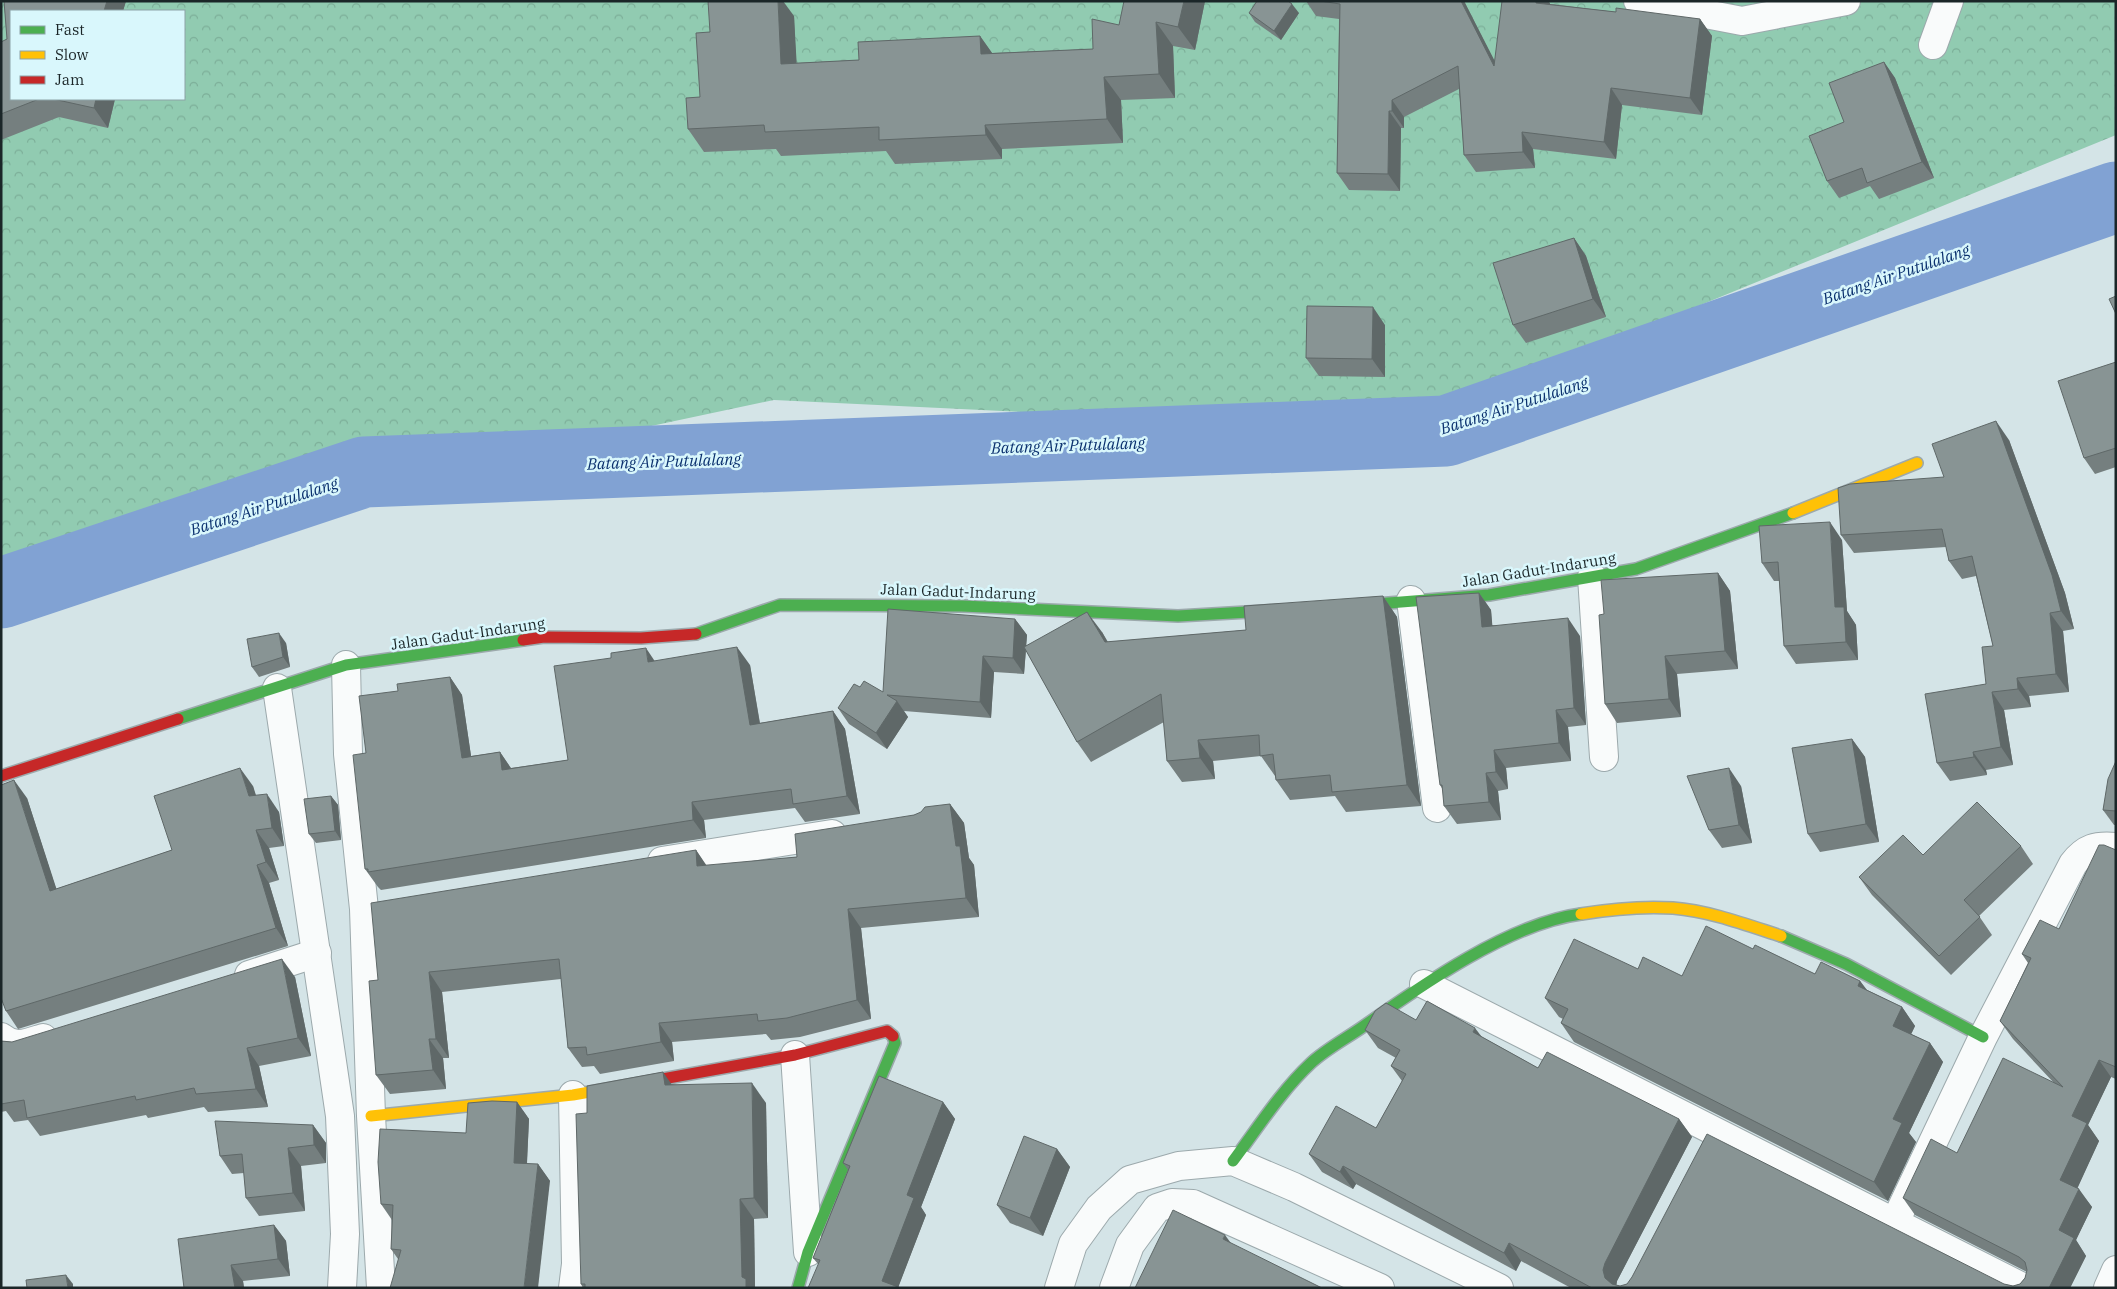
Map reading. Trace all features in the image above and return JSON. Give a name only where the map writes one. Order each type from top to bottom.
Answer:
[{"type":"street","points":[[1638,1],[1742,21],[1846,1]]},
{"type":"street","points":[[1933,45],[1950,1]]},
{"type":"street","name":"Jalan Gadut-Indarung","points":[[1340,606],[1488,596],[1645,566],[1791,514],[1917,462]]},
{"type":"street","points":[[1592,577],[1604,757]]},
{"type":"street","points":[[1411,600],[1437,808]]},
{"type":"street","name":"Jalan Gadut-Indarung","points":[[1,776],[346,665],[544,637],[641,638],[702,634],[780,605],[962,606],[1178,616],[1292,609]]},
{"type":"street","points":[[346,665],[348,754],[364,909],[371,1116],[381,1288]]},
{"type":"street","points":[[277,688],[340,1116],[345,1234],[342,1288]]},
{"type":"street","points":[[640,865],[856,830]]},
{"type":"street","points":[[1895,1222],[1983,1038],[2073,864],[2081,853],[2090,848],[2102,845],[2116,847]]},
{"type":"street","points":[[364,909],[394,904]]},
{"type":"street","points":[[1232,1161],[1278,1100],[1311,1063],[1424,984],[1501,941],[1563,916],[1620,908],[1674,908],[1729,919],[1781,936],[1846,964],[1983,1038]]},
{"type":"street","points":[[224,983],[317,953]]},
{"type":"street","points":[[1424,984],[2024,1288]]},
{"type":"street","points":[[371,1116],[573,1095],[795,1055],[887,1031],[894,1038],[895,1043],[808,1252],[798,1288]]},
{"type":"street","points":[[1,1037],[13,1044],[20,1045],[62,1032]]},
{"type":"street","points":[[795,1055],[808,1252]]},
{"type":"street","points":[[573,1095],[576,1264],[573,1288]]},
{"type":"street","points":[[1699,1156],[1713,1130]]},
{"type":"street","points":[[1059,1288],[1073,1244],[1099,1208],[1130,1180],[1178,1166],[1232,1161],[1294,1188],[1499,1288]]},
{"type":"street","points":[[1114,1288],[1130,1245],[1157,1208],[1172,1203],[1193,1204],[1380,1288]]},
{"type":"street","points":[[2108,1288],[2116,1270]]},
{"type":"green space","points":[[1,1],[2116,1],[2116,135],[1395,430],[774,400],[1,564]]},
{"type":"building","points":[[4,1],[107,1],[104,10],[10,10],[10,100],[36,100],[1,114],[1,42],[7,39]]},
{"type":"building","points":[[708,1],[778,1],[781,64],[859,60],[858,42],[980,36],[981,54],[1093,49],[1092,19],[1119,25],[1124,1],[1184,1],[1178,27],[1156,22],[1159,74],[1104,77],[1107,119],[985,125],[986,135],[879,140],[879,127],[765,132],[764,125],[688,129],[686,98],[700,97],[696,33],[710,32]]},
{"type":"building","points":[[1257,1],[1288,1],[1292,4],[1274,31],[1249,13]]},
{"type":"building","points":[[1320,1],[1461,1],[1494,66],[1502,1],[1536,1],[1536,3],[1616,12],[1616,8],[1700,19],[1690,98],[1611,88],[1604,142],[1522,132],[1523,152],[1464,155],[1458,66],[1392,100],[1392,111],[1389,111],[1388,174],[1337,173],[1340,4]]},
{"type":"building","points":[[1884,62],[1922,162],[1867,183],[1862,168],[1827,181],[1809,136],[1844,122],[1829,83]]},
{"type":"building","points":[[58,100],[96,100],[94,108]]},
{"type":"building","points":[[1574,238],[1593,299],[1513,325],[1493,263]]},
{"type":"building","points":[[2116,296],[2116,314],[2109,299]]},
{"type":"building","points":[[1307,306],[1373,307],[1372,359],[1306,358]]},
{"type":"building","points":[[2116,362],[2116,448],[2084,458],[2058,381]]},
{"type":"building","points":[[1996,421],[2052,575],[2061,611],[2050,613],[2056,674],[2017,678],[2018,689],[1992,692],[2001,747],[1973,752],[1974,757],[1937,763],[1925,694],[1986,684],[1982,647],[1993,646],[1972,556],[1949,561],[1942,529],[1841,535],[1838,488],[1850,484],[1944,477],[1932,444]]},
{"type":"building","points":[[1830,522],[1835,607],[1844,607],[1846,642],[1784,646],[1778,562],[1762,563],[1759,526]]},
{"type":"building","points":[[1718,573],[1725,651],[1665,656],[1669,699],[1605,704],[1599,615],[1604,614],[1601,580]]},
{"type":"building","points":[[1479,593],[1482,627],[1568,618],[1574,708],[1556,710],[1559,743],[1494,750],[1496,772],[1486,773],[1489,802],[1444,806],[1416,597]]},
{"type":"building","points":[[1383,596],[1407,785],[1332,792],[1330,775],[1276,780],[1273,754],[1260,756],[1259,735],[1198,740],[1200,758],[1167,761],[1161,694],[1077,742],[1024,647],[1087,612],[1105,642],[1246,630],[1244,606]]},
{"type":"building","points":[[888,609],[1015,619],[1013,658],[983,656],[980,702],[887,695],[897,701],[876,733],[838,708],[854,684],[860,687],[864,681],[883,692]]},
{"type":"building","points":[[279,633],[283,657],[252,667],[247,639]]},
{"type":"building","points":[[737,647],[750,725],[833,711],[847,796],[793,804],[791,789],[692,802],[693,820],[368,872],[368,869],[365,869],[353,755],[366,753],[359,696],[398,691],[397,684],[450,677],[462,758],[500,752],[502,770],[568,760],[554,666],[611,658],[611,653],[646,648],[648,662]]},
{"type":"building","points":[[1852,739],[1866,824],[1808,834],[1792,748]]},
{"type":"building","points":[[2116,761],[2116,811],[2103,810],[2108,779]]},
{"type":"building","points":[[240,768],[249,796],[267,794],[272,828],[256,830],[266,862],[257,865],[276,928],[6,1011],[1,998],[1,785],[14,780],[50,891],[172,850],[154,796]]},
{"type":"building","points":[[1729,768],[1739,825],[1709,830],[1687,776]]},
{"type":"building","points":[[331,796],[335,831],[309,834],[304,799]]},
{"type":"building","points":[[1977,802],[2021,846],[1964,900],[1980,917],[1939,956],[1859,877],[1903,835],[1923,855]]},
{"type":"building","points":[[950,804],[956,846],[960,846],[966,898],[848,909],[857,1000],[787,1018],[758,1021],[757,1014],[659,1023],[661,1042],[587,1055],[586,1047],[568,1048],[559,959],[429,972],[436,1039],[429,1039],[433,1070],[376,1075],[369,981],[378,980],[371,903],[696,850],[697,866],[797,857],[795,834],[914,815],[921,812],[925,807]]},
{"type":"building","points":[[2099,845],[2116,850],[2116,1067],[2099,1060],[2072,1116],[2087,1123],[2060,1180],[2079,1189],[2059,1230],[2074,1238],[2049,1288],[1592,1288],[1509,1243],[1504,1253],[1343,1166],[1340,1172],[1309,1154],[1336,1106],[1376,1128],[1406,1074],[1391,1066],[1400,1050],[1365,1030],[1375,1011],[1386,1003],[1416,1020],[1427,1001],[1475,1028],[1473,1032],[1538,1068],[1547,1052],[1679,1119],[1605,1263],[1603,1270],[1605,1278],[1612,1284],[1620,1286],[1627,1284],[1632,1277],[1707,1134],[2004,1284],[2013,1286],[2020,1284],[2025,1278],[2027,1270],[2025,1262],[2019,1257],[1903,1198],[1931,1139],[1957,1153],[2003,1058],[2063,1087],[2000,1021],[2031,958],[2022,954],[2040,920],[2059,929]]},
{"type":"building","points":[[1706,926],[1753,949],[1755,945],[1815,974],[1821,962],[1860,981],[1858,986],[1902,1007],[1893,1026],[1930,1043],[1893,1119],[1902,1123],[1874,1182],[1561,1023],[1568,1009],[1545,998],[1574,939],[1638,969],[1643,957],[1682,976]]},
{"type":"building","points":[[282,959],[298,1038],[247,1048],[256,1089],[196,1094],[194,1088],[136,1100],[135,1096],[27,1118],[24,1100],[1,1104],[1,1041],[12,1042]]},
{"type":"building","points":[[663,1072],[665,1085],[752,1083],[754,1198],[740,1199],[742,1277],[746,1279],[746,1288],[585,1288],[585,1284],[581,1284],[576,1114],[587,1113],[587,1086]]},
{"type":"building","points":[[879,1076],[943,1102],[907,1195],[914,1198],[882,1281],[901,1288],[808,1288],[820,1260],[813,1258],[850,1166],[843,1163]]},
{"type":"building","points":[[492,1101],[517,1102],[514,1163],[538,1164],[524,1288],[390,1288],[401,1250],[391,1249],[393,1205],[381,1204],[378,1162],[380,1129],[466,1133],[468,1103]]},
{"type":"building","points":[[215,1121],[313,1125],[314,1145],[288,1148],[293,1193],[246,1198],[242,1154],[220,1156]]},
{"type":"building","points":[[1024,1136],[1057,1149],[1030,1218],[997,1205]]},
{"type":"building","points":[[1173,1210],[1225,1235],[1223,1239],[1322,1288],[1135,1288]]},
{"type":"building","points":[[274,1225],[278,1259],[231,1265],[235,1288],[184,1288],[178,1239]]},
{"type":"building","points":[[66,1275],[68,1288],[27,1288],[26,1280]]},
{"type":"waterway","name":"Batang Air Putulalang","points":[[1,593],[364,472],[1446,431],[2116,197]]},
{"type":"traffic: fast","points":[[1351,606],[1489,595],[1636,569],[1793,513]]},
{"type":"traffic: fast","points":[[696,634],[780,605],[962,606],[1178,616],[1283,610]]},
{"type":"traffic: fast","points":[[178,719],[346,665],[523,640]]},
{"type":"traffic: fast","points":[[1233,1161],[1270,1110],[1300,1074],[1323,1053],[1412,992],[1468,958],[1525,930],[1554,920],[1581,914]]},
{"type":"traffic: fast","points":[[1781,936],[1846,964],[1983,1037]]},
{"type":"traffic: fast","points":[[798,1288],[808,1252],[895,1043],[893,1036]]},
{"type":"traffic: slow","points":[[1793,513],[1917,463]]},
{"type":"traffic: slow","points":[[1581,914],[1627,908],[1673,908],[1714,915],[1781,936]]},
{"type":"traffic: slow","points":[[371,1116],[573,1095],[657,1080]]},
{"type":"traffic: jam","points":[[523,640],[544,637],[641,638],[696,634]]},
{"type":"traffic: jam","points":[[1,776],[178,719]]},
{"type":"traffic: jam","points":[[657,1080],[795,1055],[887,1031],[893,1036]]}]
